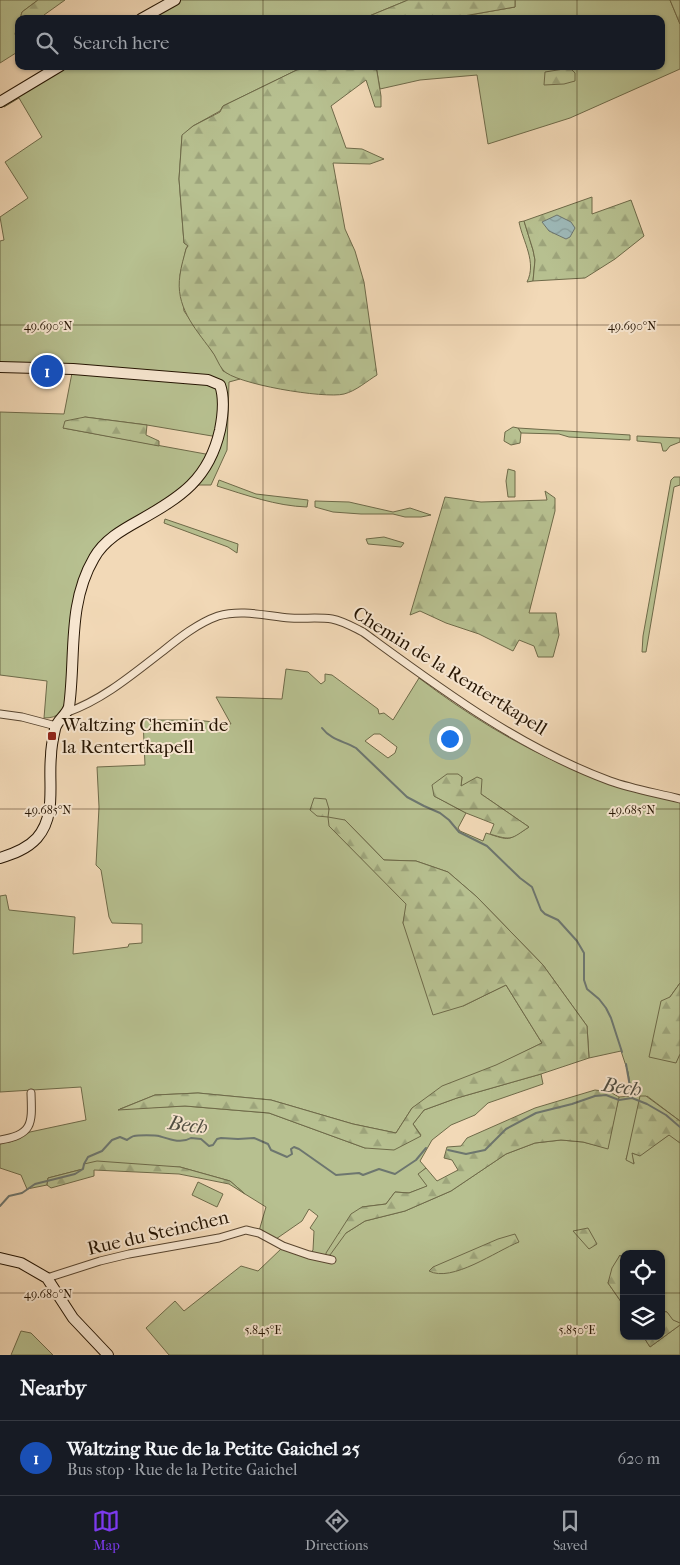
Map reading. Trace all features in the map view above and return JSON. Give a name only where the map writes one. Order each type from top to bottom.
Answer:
[{"type":"street","points":[[148,15],[174,0]]},
{"type":"street","points":[[0,102],[53,70]]},
{"type":"street","points":[[0,367],[73,369],[208,380],[220,385],[223,393],[222,422],[218,437],[206,468],[194,484],[181,495],[123,530],[104,544],[94,557],[86,574],[74,620],[68,712]]},
{"type":"street","name":"Chemin de la Rentertkapell","points":[[56,726],[68,712],[84,706],[118,685],[175,642],[203,623],[218,616],[247,613],[290,618],[332,619],[348,624],[363,632],[454,698],[513,736],[569,764],[612,781],[680,799]]},
{"type":"street","points":[[0,714],[22,717],[56,726],[51,755],[49,810],[45,824],[37,837],[27,846],[0,858]]},
{"type":"street","points":[[0,1140],[10,1138],[27,1129],[32,1118],[31,1093]]},
{"type":"street","name":"Rue du Steinchen","points":[[47,1278],[129,1254],[219,1238],[246,1230],[259,1233],[283,1246],[332,1260]]},
{"type":"street","points":[[0,1258],[21,1263],[47,1278],[73,1318],[108,1355]]},
{"type":"green space","points":[[0,0],[38,0],[22,12],[21,15],[15,15],[15,54],[0,63]]},
{"type":"green space","points":[[38,0],[65,0],[44,15],[21,15],[22,12]]},
{"type":"green space","points":[[175,0],[408,0],[372,15],[148,15]]},
{"type":"green space","points":[[408,0],[515,0],[515,7],[469,15],[372,15]]},
{"type":"green space","points":[[515,0],[670,0],[680,24],[680,69],[570,118],[488,144],[477,75],[420,80],[380,89],[377,70],[665,70],[665,15],[469,15],[515,7]]},
{"type":"green space","points":[[670,0],[680,0],[680,24]]},
{"type":"green space","points":[[53,70],[297,70],[223,106],[220,111],[193,126],[182,136],[179,179],[184,243],[188,245],[180,275],[184,311],[217,358],[223,371],[240,379],[229,382],[227,450],[211,485],[199,485],[188,494],[130,530],[108,547],[98,559],[90,576],[78,618],[66,699],[59,713],[49,718],[44,718],[47,681],[0,675],[0,412],[64,414],[72,373],[0,363],[0,241],[4,240],[0,217],[28,198],[5,162],[42,137],[19,98],[4,107],[1,102]],"holes":[[[85,417],[218,437],[211,455],[63,428]]]},
{"type":"green space","points":[[297,70],[377,70],[381,107],[375,107],[366,80],[331,106],[346,148],[362,149],[384,159],[370,164],[333,163],[345,229],[355,251],[364,282],[377,375],[348,393],[334,395],[280,389],[231,375],[223,370],[213,352],[187,316],[180,297],[179,286],[180,272],[188,246],[184,243],[179,179],[182,135],[193,126],[220,112],[223,106]]},
{"type":"green space","points":[[572,70],[575,73],[575,81],[564,84],[544,85],[545,72]]},
{"type":"green space","points":[[592,197],[592,214],[631,200],[644,236],[615,259],[585,278],[533,281],[535,260],[524,221]]},
{"type":"green space","points":[[524,221],[535,260],[533,281],[527,282],[531,267],[519,222]]},
{"type":"green space","points":[[85,417],[147,425],[146,435],[159,441],[159,446],[63,428],[65,421]]},
{"type":"green space","points":[[513,427],[518,428],[521,433],[520,443],[511,445],[504,441],[505,432]]},
{"type":"green space","points":[[518,428],[630,435],[630,440],[521,433]]},
{"type":"green space","points":[[637,436],[680,438],[680,442],[663,451],[661,443],[637,441]]},
{"type":"green space","points":[[508,469],[515,471],[515,497],[508,497],[506,481]]},
{"type":"green space","points":[[674,477],[680,477],[680,485],[674,487],[646,652],[642,652],[643,636],[671,480]]},
{"type":"green space","points":[[219,480],[256,494],[308,500],[307,507],[273,502],[239,493],[217,486]]},
{"type":"green space","points":[[545,491],[555,498],[555,511],[529,613],[556,613],[559,635],[553,657],[538,657],[534,646],[519,640],[513,651],[479,634],[446,623],[420,611],[410,615],[445,497],[481,502],[547,500]]},
{"type":"green space","points":[[315,501],[349,502],[393,512],[410,508],[431,515],[405,517],[393,514],[333,512],[315,507]]},
{"type":"green space","points":[[165,519],[238,544],[237,553],[228,547],[164,523]]},
{"type":"green space","points":[[384,537],[404,543],[401,547],[368,544],[366,539]]},
{"type":"green space","points":[[286,669],[308,672],[321,684],[325,681],[325,674],[332,675],[378,709],[379,714],[384,713],[393,720],[419,678],[491,727],[548,758],[568,767],[645,793],[647,788],[680,796],[680,983],[670,997],[675,1063],[680,1054],[680,1121],[647,1096],[626,1159],[634,1163],[631,1153],[640,1155],[670,1134],[680,1143],[680,1323],[673,1321],[665,1312],[665,1250],[620,1250],[620,1255],[608,1283],[620,1300],[620,1340],[646,1340],[650,1347],[660,1340],[665,1340],[665,1336],[680,1325],[680,1355],[169,1355],[146,1328],[175,1301],[184,1311],[241,1266],[258,1271],[282,1248],[309,1255],[313,1250],[314,1231],[310,1228],[318,1216],[309,1209],[302,1221],[276,1239],[259,1231],[266,1207],[245,1194],[230,1181],[180,1167],[83,1169],[48,1178],[47,1185],[27,1189],[21,1175],[0,1168],[0,1143],[10,1142],[30,1132],[86,1120],[81,1087],[0,1092],[0,896],[6,895],[9,910],[75,917],[73,954],[128,947],[129,944],[142,943],[142,924],[112,923],[109,917],[101,870],[96,865],[99,807],[97,767],[145,765],[143,720],[196,720],[231,724],[216,697],[282,699]],"holes":[[[374,734],[380,734],[397,747],[395,753],[388,758],[365,741]],[[462,777],[461,787],[481,794],[529,827],[509,838],[486,833],[483,841],[460,831],[458,828],[466,813],[434,796]],[[345,820],[384,860],[416,861],[448,872],[477,897],[543,965],[587,1026],[589,1058],[621,1051],[628,1072],[632,1096],[619,1097],[607,1148],[583,1142],[561,1140],[535,1143],[506,1154],[451,1191],[405,1211],[365,1221],[346,1233],[362,1207],[386,1204],[395,1192],[409,1193],[428,1186],[419,1174],[426,1168],[420,1161],[432,1140],[451,1125],[475,1115],[488,1103],[543,1084],[541,1074],[457,1098],[424,1110],[413,1124],[421,1135],[365,1148],[269,1113],[185,1106],[120,1109],[155,1095],[198,1093],[271,1100],[353,1124],[396,1133],[412,1108],[542,1043],[506,985],[463,1006],[403,923],[407,904],[329,826]]]},
{"type":"green space","points":[[447,774],[458,774],[462,777],[461,786],[477,777],[482,779],[481,794],[529,827],[511,838],[490,834],[494,824],[466,813],[434,796],[432,785]]},
{"type":"green space","points":[[314,798],[326,799],[329,809],[328,817],[317,816],[310,810]]},
{"type":"green space","points":[[328,817],[345,820],[384,860],[416,861],[448,872],[477,897],[543,965],[587,1026],[589,1058],[457,1098],[424,1110],[413,1124],[421,1136],[394,1150],[365,1148],[269,1113],[185,1106],[118,1110],[155,1095],[198,1093],[271,1100],[353,1124],[396,1133],[412,1108],[442,1086],[496,1065],[542,1043],[506,985],[463,1006],[433,1015],[403,923],[406,904],[329,826]]},
{"type":"green space","points":[[680,983],[680,1054],[676,1063],[649,1057],[661,1001],[670,997]]},
{"type":"green space","points":[[595,1090],[610,1092],[619,1097],[608,1149],[583,1142],[561,1140],[535,1143],[506,1154],[451,1191],[405,1211],[365,1221],[346,1233],[330,1255],[326,1256],[326,1253],[351,1214],[362,1207],[386,1204],[395,1192],[409,1193],[427,1186],[418,1174],[426,1168],[437,1181],[458,1170],[452,1160],[444,1158],[447,1147],[461,1146],[467,1138],[535,1108]]},
{"type":"green space","points":[[640,1096],[646,1096],[680,1121],[680,1143],[669,1135],[640,1156],[632,1153],[634,1164],[626,1160]]},
{"type":"green space","points":[[97,1161],[180,1167],[230,1181],[245,1194],[229,1184],[179,1174],[94,1170],[94,1176],[51,1188],[47,1185],[48,1178],[83,1169],[84,1164]]},
{"type":"green space","points":[[198,1182],[223,1194],[217,1207],[192,1195]]},
{"type":"green space","points":[[588,1228],[597,1244],[589,1249],[573,1231]]},
{"type":"green space","points":[[515,1234],[519,1242],[474,1264],[450,1273],[439,1274],[429,1271],[433,1267],[498,1239]]},
{"type":"green space","points":[[620,1255],[620,1300],[608,1283],[612,1268]]},
{"type":"green space","points":[[665,1312],[673,1320],[680,1323],[680,1325],[665,1336]]},
{"type":"green space","points":[[21,1331],[31,1333],[53,1355],[11,1355]]},
{"type":"green space","points":[[646,1340],[660,1340],[650,1347]]},
{"type":"water","points":[[557,215],[571,222],[575,228],[570,237],[566,239],[549,231],[542,222]]},
{"type":"waterway","points":[[322,728],[334,738],[356,748],[407,797],[440,813],[459,832],[487,846],[532,887],[541,910],[558,920],[577,941],[584,953],[584,980],[587,989],[606,1008],[622,1052]]},
{"type":"waterway","points":[[626,1064],[632,1098]]},
{"type":"waterway","name":"Bech","points":[[448,1150],[466,1154],[485,1150],[506,1129],[536,1113],[595,1096],[606,1095],[619,1100],[632,1098],[666,1115],[680,1127]]},
{"type":"waterway","name":"Bech","points":[[0,1206],[9,1196],[22,1193],[35,1184],[75,1174],[83,1169],[88,1157],[102,1151],[112,1140],[120,1137],[127,1140],[133,1136],[142,1135],[179,1141],[191,1138],[201,1139],[209,1146],[221,1138],[254,1138],[268,1144],[271,1150],[287,1157],[292,1154],[291,1149],[294,1147],[299,1149],[336,1175],[359,1173],[363,1175],[379,1169],[395,1174],[416,1160],[426,1148]]},
{"type":"place","name":"Waltzing Rue de la Petite Gaichel 25","points":[[47,371]]},
{"type":"place","name":"Waltzing Chemin de la Rentertkapell","points":[[52,736]]}]
